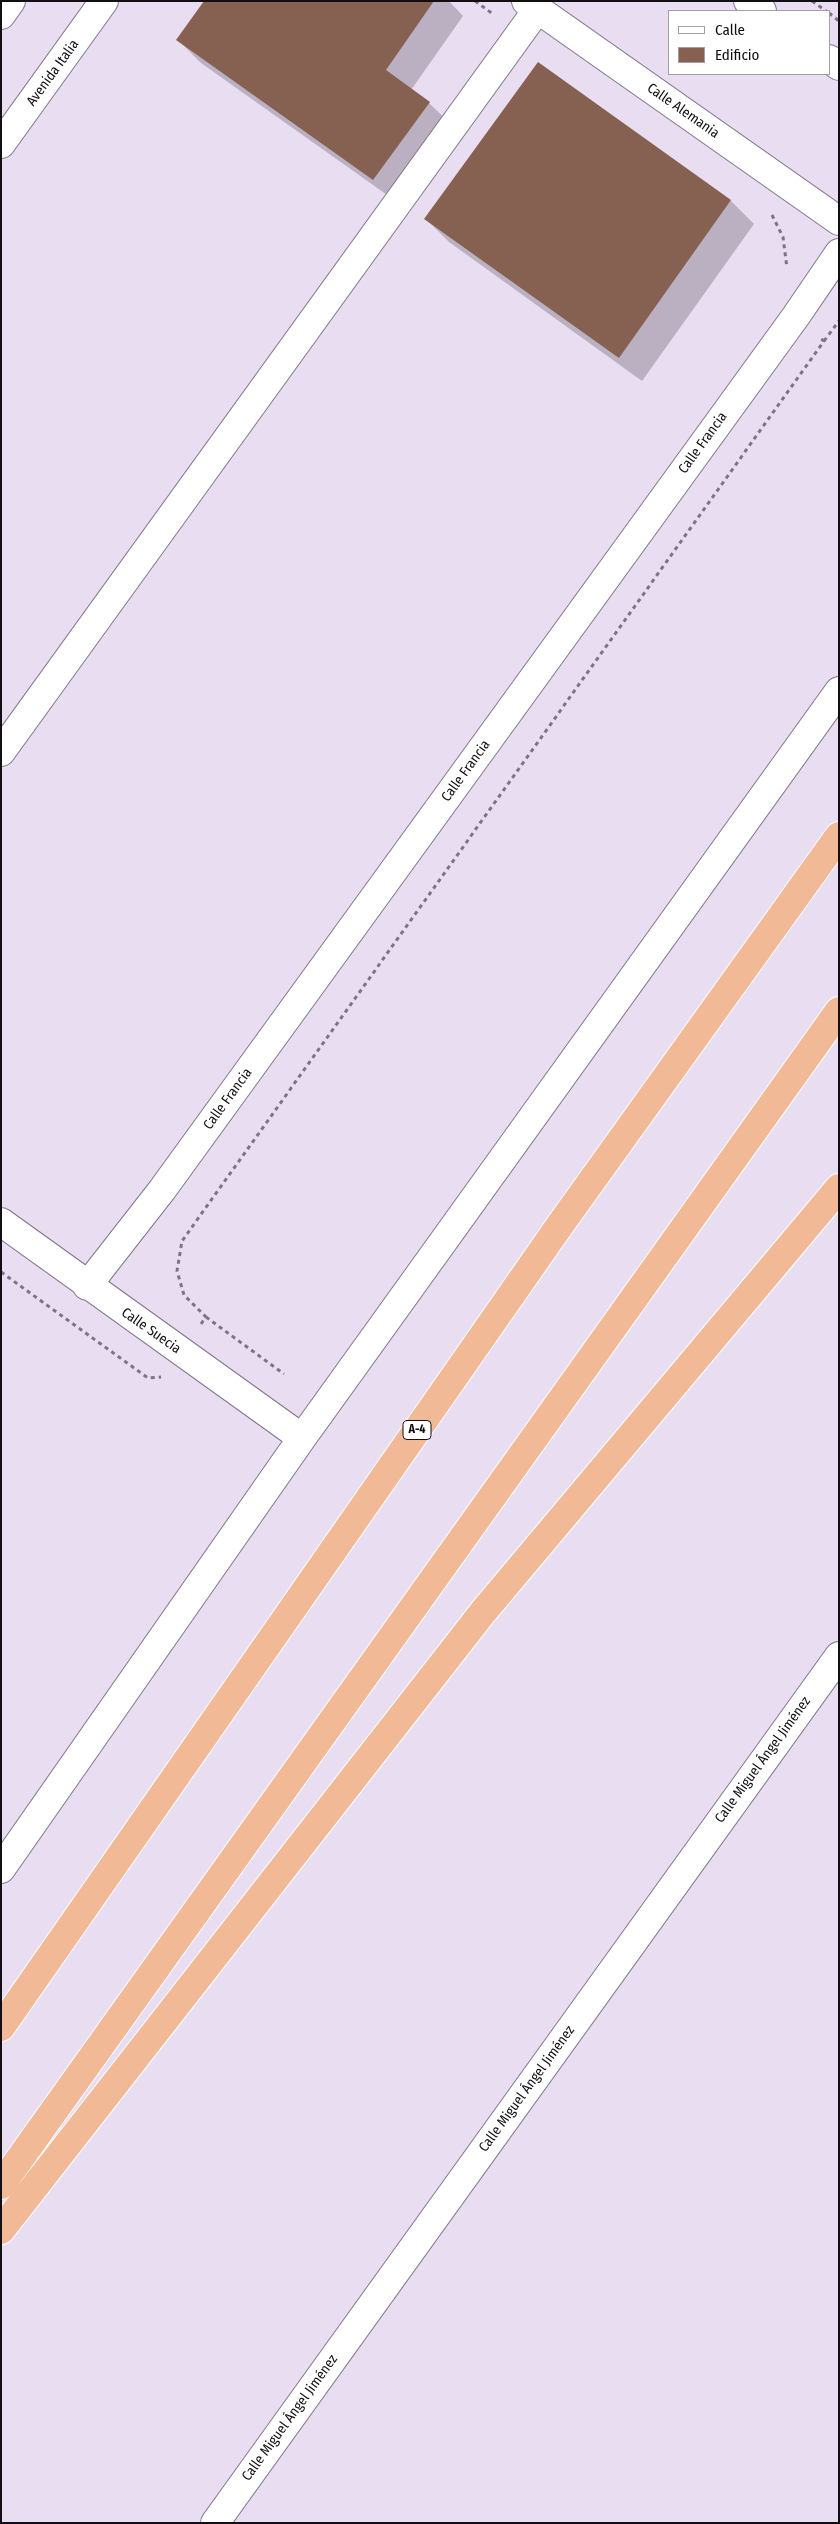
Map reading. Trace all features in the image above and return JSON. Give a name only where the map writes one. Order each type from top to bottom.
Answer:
[{"type":"highway","name":"A-4","points":[[1,2027],[560,1225],[839,836]]},
{"type":"highway","points":[[1,2185],[839,1011]]},
{"type":"highway","points":[[1,2230],[483,1612],[839,1188]]},
{"type":"street","points":[[1,15],[11,1]]},
{"type":"street","name":"Avenida Italia","points":[[1,144],[104,1]]},
{"type":"street","points":[[748,1],[761,10]]},
{"type":"street","points":[[1,752],[532,5]]},
{"type":"street","name":"Calle Alemania","points":[[532,5],[839,221]]},
{"type":"street","name":"Calle Francia","points":[[87,1286],[162,1190],[796,316],[839,253]]},
{"type":"street","points":[[1,1869],[302,1438],[839,691]]},
{"type":"street","name":"Calle Suecia","points":[[1,1222],[87,1286],[302,1438]]},
{"type":"street","name":"Calle Miguel Ángel Jiménez","points":[[215,2523],[839,1656]]},
{"type":"path","points":[[812,1],[825,10]]},
{"type":"path","points":[[824,341],[839,321]]},
{"type":"path","points":[[206,1317],[284,1374]]},
{"type":"building","points":[[204,1],[434,1],[386,70],[430,102],[373,180],[176,40]]},
{"type":"building","points":[[538,62],[731,200],[619,358],[424,219]]}]
